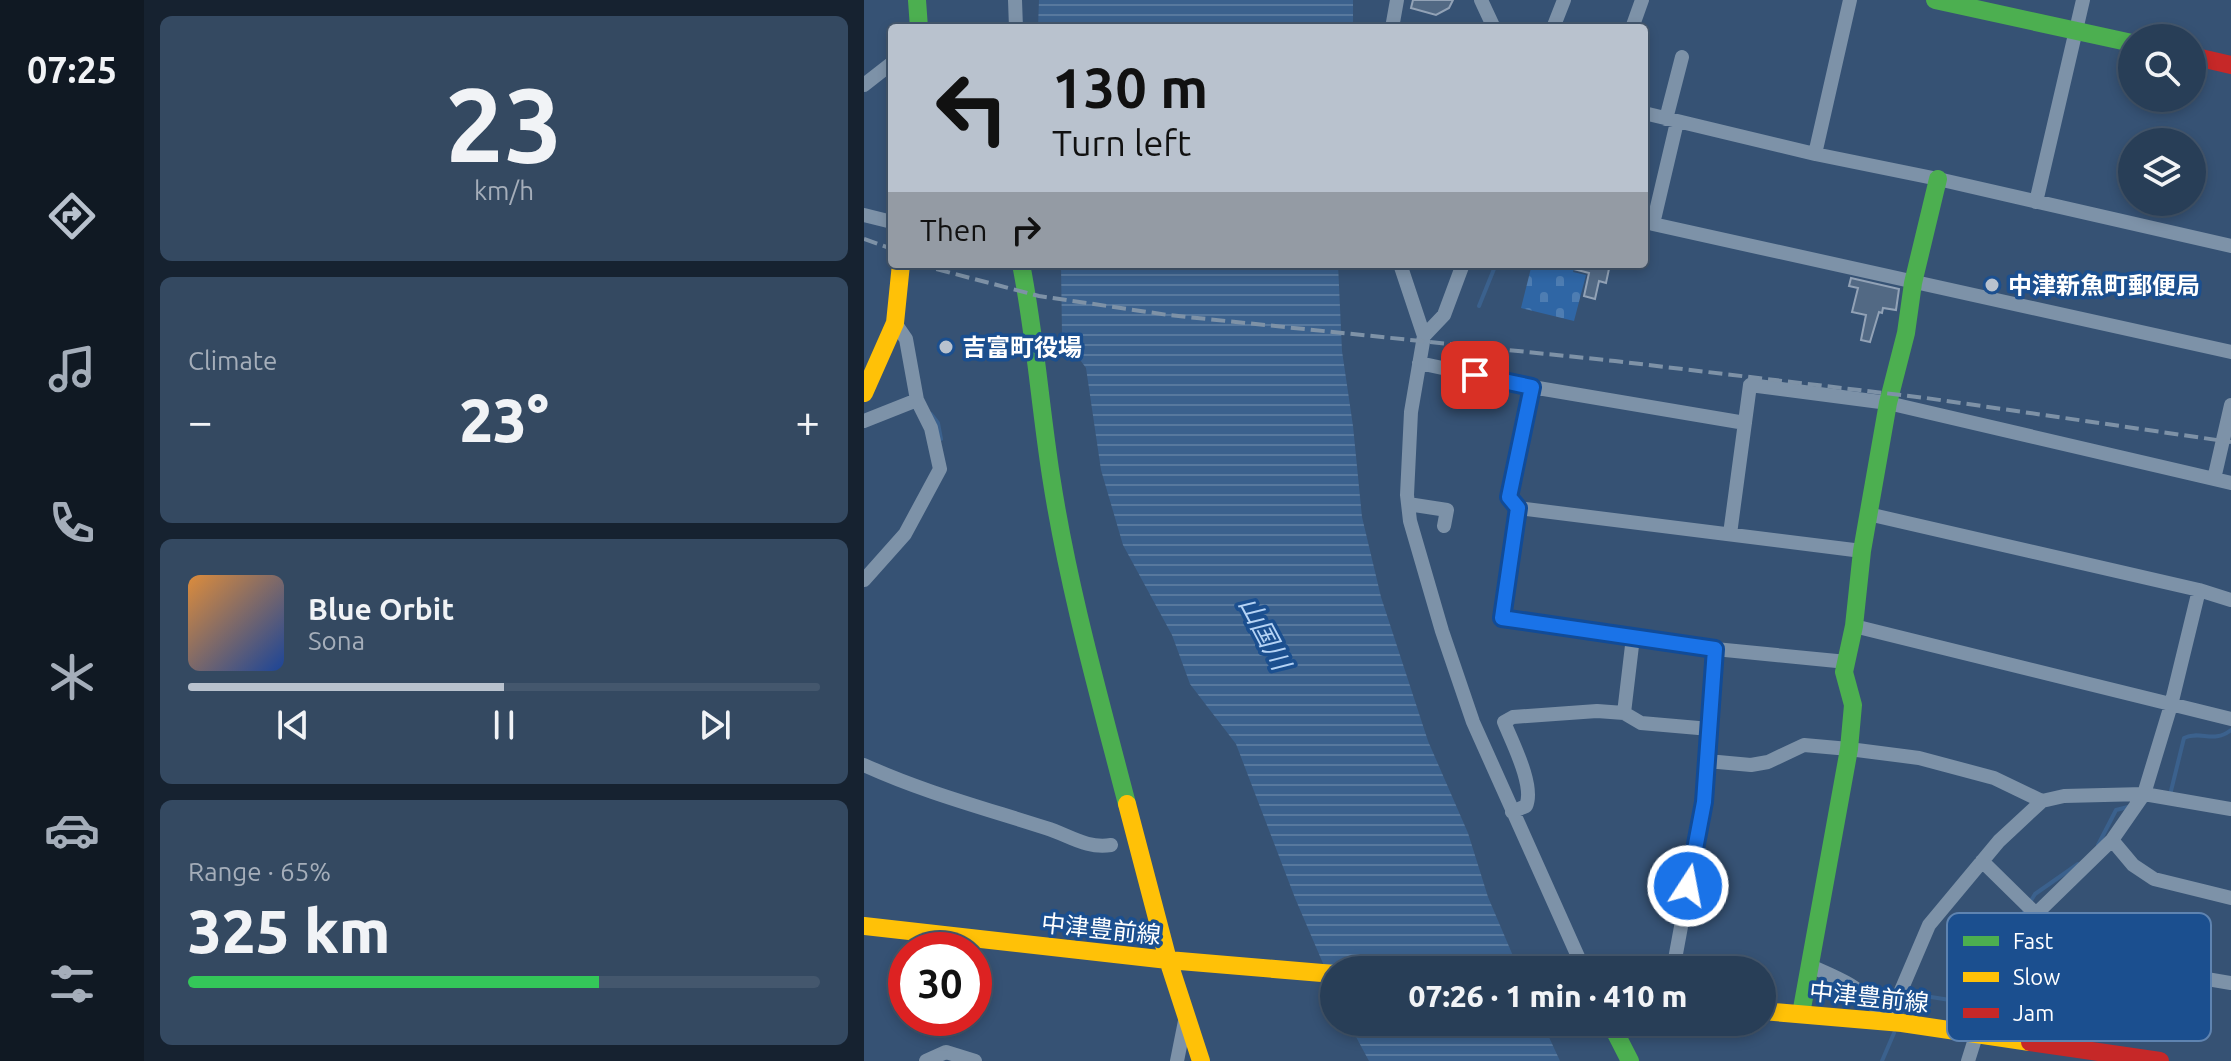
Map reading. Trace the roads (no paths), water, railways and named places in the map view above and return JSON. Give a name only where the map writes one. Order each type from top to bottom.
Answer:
[{"type":"street","points":[[1015,0],[1016,24]]},
{"type":"street","points":[[1393,24],[1397,0]]},
{"type":"street","points":[[1481,0],[1492,24]]},
{"type":"street","points":[[1555,24],[1564,0]]},
{"type":"street","points":[[1633,24],[1642,0]]},
{"type":"street","points":[[1815,154],[1850,0]]},
{"type":"street","points":[[1935,0],[2118,40]]},
{"type":"street","points":[[2036,202],[2083,0]]},
{"type":"street","points":[[918,1],[919,24]]},
{"type":"street","points":[[1682,57],[1672,120],[1649,223],[2231,352]]},
{"type":"street","points":[[2206,59],[2231,65]]},
{"type":"street","points":[[864,85],[888,66]]},
{"type":"street","points":[[1648,114],[2231,246]]},
{"type":"street","points":[[1801,1014],[1849,749],[1853,705],[1844,672],[1854,626],[1868,514],[1888,403],[1906,333],[1913,283],[1938,179]]},
{"type":"street","points":[[864,215],[888,221]]},
{"type":"street","points":[[864,393],[895,323],[901,268]]},
{"type":"street","points":[[1022,268],[1030,309],[1051,478],[1082,633],[1168,960],[1201,1061]]},
{"type":"street","points":[[1401,268],[1424,336],[1411,412],[1410,521],[1473,722],[1578,956]]},
{"type":"street","points":[[1424,336],[1444,315],[1462,268]]},
{"type":"street","points":[[864,580],[905,534],[940,469],[931,428],[917,400],[906,339],[895,323]]},
{"type":"street","points":[[1419,363],[1532,387],[1745,423]]},
{"type":"street","points":[[1730,534],[1750,385],[1888,403],[2231,483]]},
{"type":"street","points":[[1532,387],[1509,497],[1518,508],[1862,551]]},
{"type":"street","points":[[864,421],[917,400]]},
{"type":"street","points":[[2214,479],[2231,405]]},
{"type":"street","points":[[1408,504],[1447,510],[1444,526]]},
{"type":"street","points":[[1518,508],[1502,618],[1715,649],[1847,662]]},
{"type":"street","points":[[1868,514],[2231,600]]},
{"type":"street","points":[[2037,913],[2112,840],[2144,794],[2171,705],[2199,590]]},
{"type":"street","points":[[1854,626],[2231,719]]},
{"type":"street","points":[[1624,713],[1633,637]]},
{"type":"street","points":[[1676,956],[1704,802],[1715,649]]},
{"type":"street","points":[[1512,812],[1526,806],[1529,799],[1528,785],[1504,722],[1513,717],[1597,711],[1624,713],[1641,723],[1710,729]]},
{"type":"street","points":[[1707,761],[1751,765],[1768,762],[1804,745],[1849,749],[1919,758],[1994,778],[2042,801]]},
{"type":"street","points":[[864,765],[951,800],[1050,829],[1094,848],[1111,845]]},
{"type":"street","points":[[1810,966],[1853,984],[1869,997],[1888,1021],[1929,925],[1999,841],[2042,801],[2064,796],[2144,794],[2231,809]]},
{"type":"street","points":[[2112,840],[2133,865],[2154,879],[2231,898]]},
{"type":"street","points":[[1982,861],[2035,913]]},
{"type":"street","name":"中津豊前線","points":[[864,926],[1168,960],[1320,973]]},
{"type":"street","points":[[2211,980],[2231,983]]},
{"type":"street","points":[[1177,1061],[1187,1012]]},
{"type":"street","name":"中津豊前線","points":[[1776,1012],[1888,1021],[1947,1029]]},
{"type":"street","points":[[1617,1036],[1630,1061]]},
{"type":"street","points":[[1968,1061],[1976,1041]]},
{"type":"street","name":"中津豊前線","points":[[2026,1041],[2160,1061]]},
{"type":"street","points":[[926,1061],[946,1052],[975,1061]]},
{"type":"water","points":[[1039,0],[1353,0],[1353,24],[1038,24]]},
{"type":"water","name":"山国川","points":[[1061,268],[1338,268],[1342,351],[1362,517],[1381,597],[1428,741],[1468,833],[1488,897],[1513,956],[1320,956],[1236,744],[1190,684],[1172,635],[1123,545],[1101,470],[1086,368],[1062,335]]},
{"type":"water","points":[[1356,1036],[1548,1036],[1560,1061],[1369,1061]]},
{"type":"waterway","points":[[1479,306],[1494,268]]},
{"type":"waterway","points":[[931,414],[938,423],[941,439]]},
{"type":"waterway","points":[[2170,795],[2184,738],[2196,735],[2213,737],[2231,730]]},
{"type":"waterway","points":[[2098,845],[2116,810],[2132,806]]},
{"type":"waterway","points":[[2023,913],[2035,894],[2078,864]]},
{"type":"waterway","points":[[1903,1012],[1912,994],[1947,1000]]},
{"type":"waterway","points":[[1882,1061],[1894,1033]]},
{"type":"railway","points":[[864,239],[888,248]]},
{"type":"railway","points":[[932,268],[1039,296],[1168,315],[1615,361],[1926,398],[2231,442]]},
{"type":"place","name":"中津新魚町郵便局","points":[[1992,285]]},
{"type":"place","name":"吉富町役場","points":[[946,347]]}]
